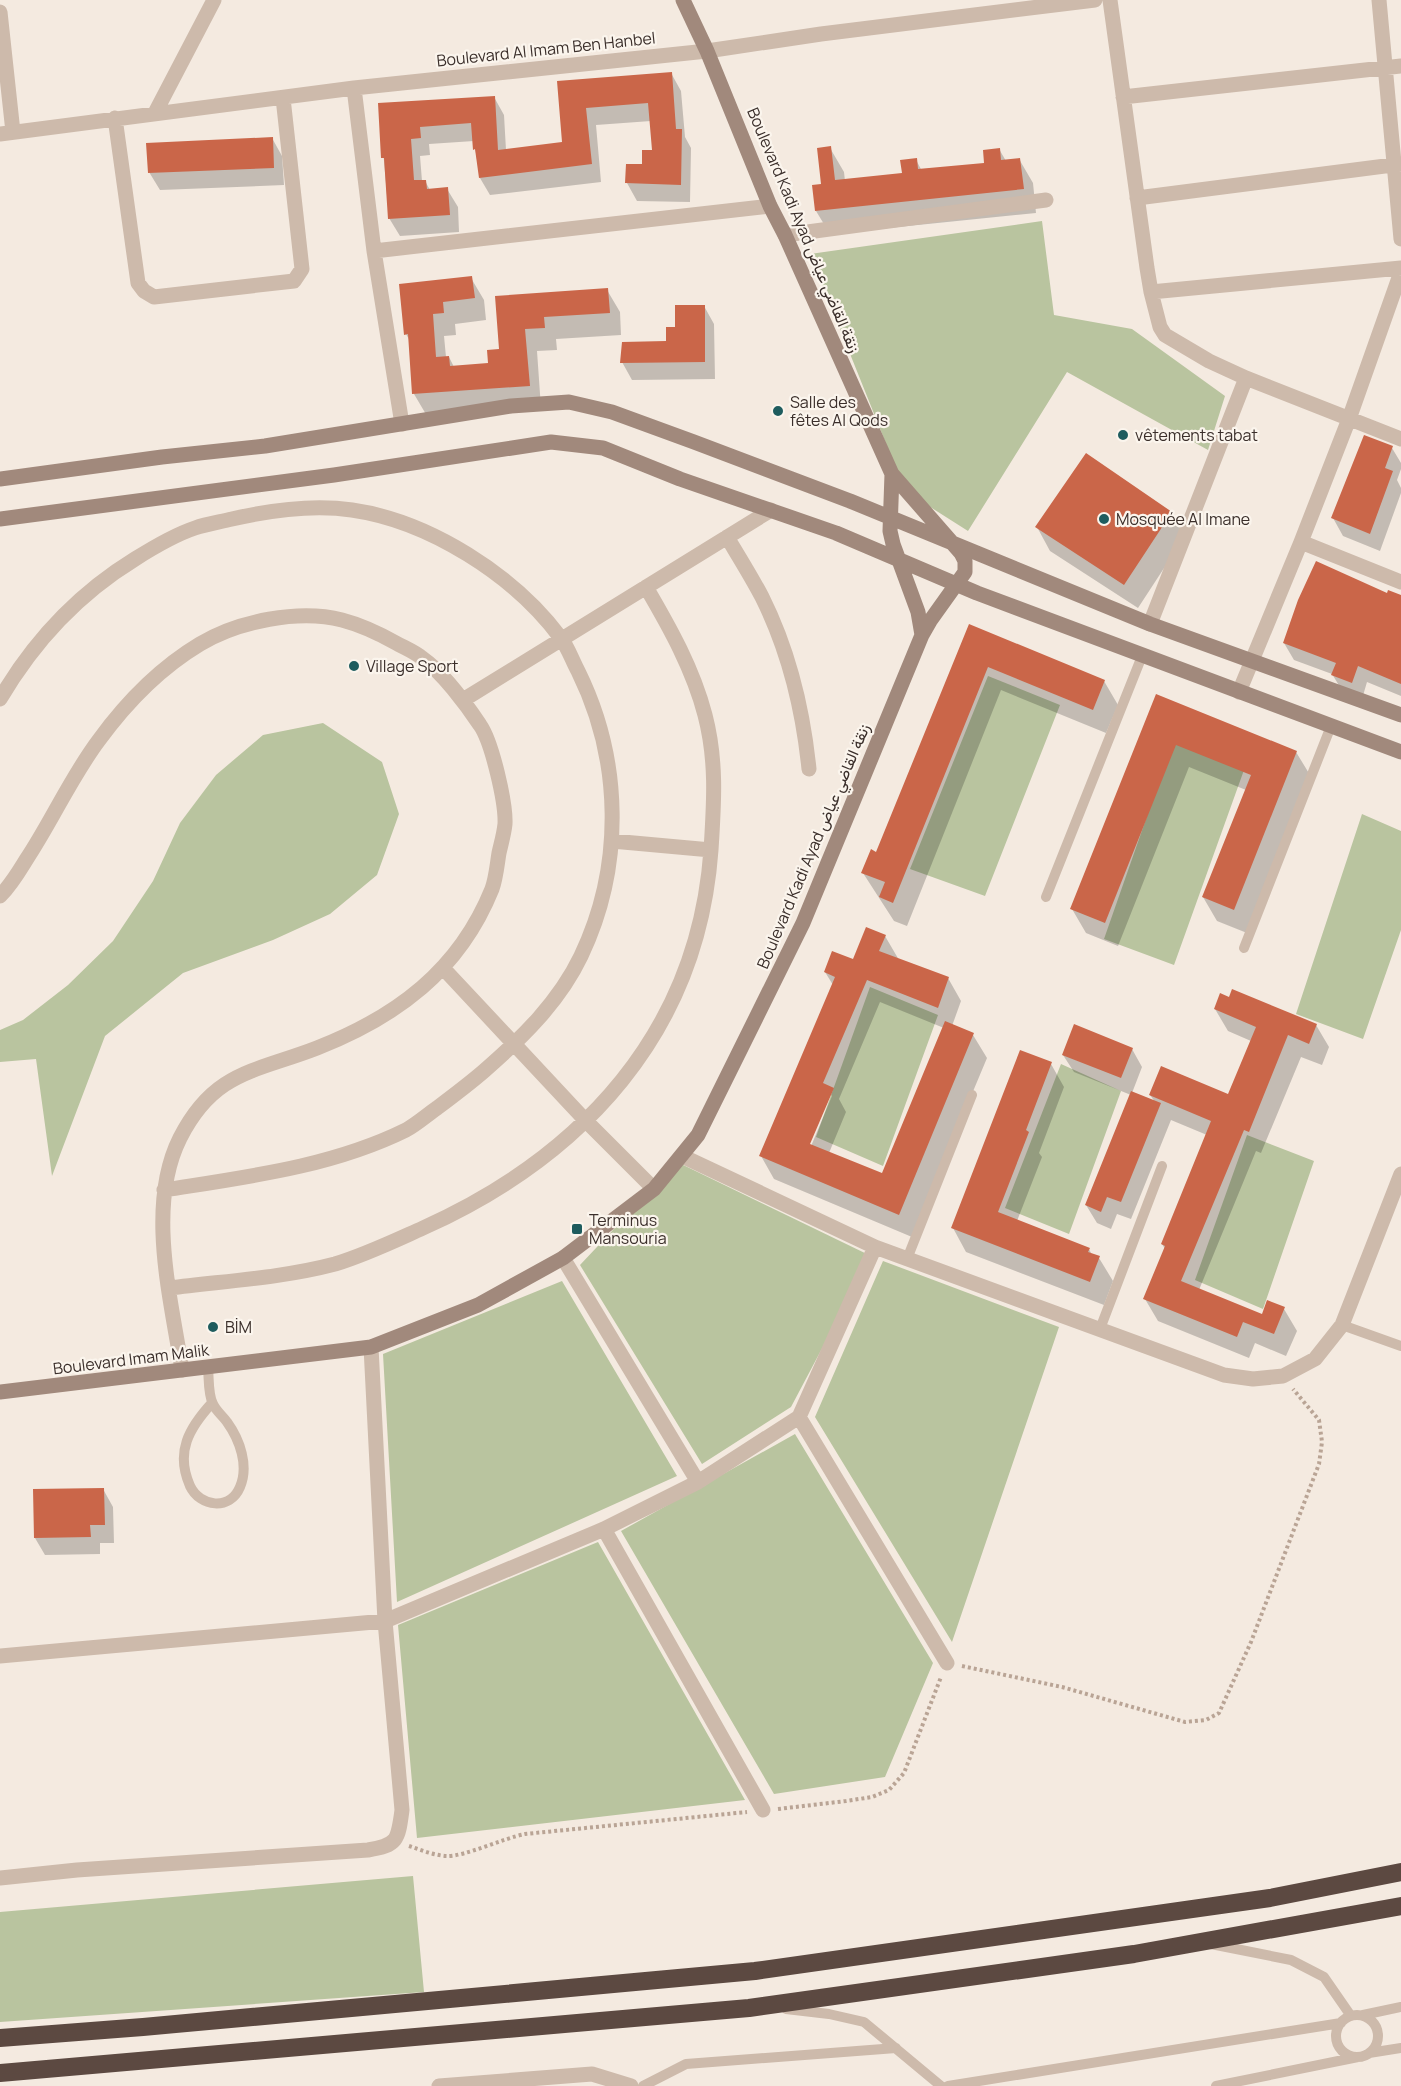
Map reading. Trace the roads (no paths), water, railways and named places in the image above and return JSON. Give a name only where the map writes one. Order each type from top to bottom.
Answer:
[{"type":"highway","points":[[0,2038],[755,1971],[1270,1898],[1401,1872]]},
{"type":"highway","points":[[0,2073],[762,2006],[1134,1954],[1401,1906]]},
{"type":"street","points":[[155,113],[214,0]]},
{"type":"street","name":"Boulevard Kadi Ayad زنقة القاضي عياض","points":[[654,1189],[698,1135],[803,923],[922,635],[965,572],[965,561],[952,543],[892,474],[770,206],[707,51],[683,0]]},
{"type":"street","name":"Boulevard Al Imam Ben Hanbel","points":[[7,133],[354,88],[707,51],[821,34],[1095,0]]},
{"type":"street","points":[[1110,0],[1151,292],[1160,327],[1166,335],[1209,361],[1246,378],[1401,439]]},
{"type":"street","points":[[1379,0],[1384,68],[1398,164],[1401,239]]},
{"type":"street","points":[[0,12],[7,133]]},
{"type":"street","points":[[1123,97],[1401,66]]},
{"type":"street","points":[[354,88],[374,250],[402,424]]},
{"type":"street","points":[[115,118],[138,283],[144,291],[154,297],[294,281],[302,269],[283,98]]},
{"type":"street","points":[[1137,198],[1398,164]]},
{"type":"street","points":[[785,235],[1047,200]]},
{"type":"street","points":[[374,250],[770,206]]},
{"type":"street","points":[[1151,292],[1401,270],[1349,419],[1239,692]]},
{"type":"street","points":[[1150,624],[1246,378]]},
{"type":"street","points":[[0,479],[162,457],[265,446],[511,406],[569,402],[612,412],[850,501],[1150,624],[1401,715]]},
{"type":"street","points":[[0,519],[334,475],[551,442],[603,448],[680,479],[836,533],[956,585],[1401,752]]},
{"type":"street","name":"Boulevard Kadi Ayad زنقة القاضي عياض","points":[[892,474],[890,518],[893,544],[918,612],[922,635]]},
{"type":"street","points":[[0,699],[40,639],[75,604],[105,577],[159,544],[195,528],[244,516],[316,507],[354,510],[404,523],[451,543],[483,564],[529,603],[562,639],[587,690],[601,728],[609,768],[613,819],[607,880],[581,957],[557,997],[515,1045],[475,1079],[410,1128],[379,1142],[278,1172],[164,1190]]},
{"type":"street","points":[[463,700],[771,510]]},
{"type":"street","points":[[727,537],[762,598],[787,661],[801,710],[809,769]]},
{"type":"street","points":[[1301,542],[1401,582]]},
{"type":"street","points":[[170,1288],[325,1266],[388,1244],[456,1213],[508,1183],[545,1157],[586,1121],[629,1074],[669,1008],[685,974],[705,904],[715,817],[713,762],[705,715],[676,639],[646,587]]},
{"type":"street","points":[[0,896],[8,889],[75,778],[125,707],[157,675],[201,643],[252,622],[297,616],[342,620],[382,636],[423,658],[463,700],[484,730],[498,778],[505,821],[493,886],[474,925],[443,968],[400,1005],[360,1029],[314,1049],[260,1066],[228,1081],[203,1103],[179,1140],[164,1190],[162,1227],[182,1370]]},
{"type":"street","points":[[612,841],[711,850]]},
{"type":"street","points":[[443,968],[586,1121],[654,1189]]},
{"type":"street","points":[[682,1156],[907,1259],[1224,1375],[1253,1379],[1283,1376],[1315,1359],[1342,1325],[1401,1174]]},
{"type":"street","name":"Boulevard Imam Malik","points":[[0,1392],[371,1347],[478,1305],[563,1258],[654,1189]]},
{"type":"street","points":[[0,1656],[385,1621],[604,1529],[698,1482],[800,1417],[875,1246]]},
{"type":"street","points":[[563,1258],[698,1482]]},
{"type":"street","points":[[0,1878],[77,1870],[368,1850],[387,1847],[394,1841],[399,1830],[402,1810],[385,1621],[371,1347]]},
{"type":"street","points":[[800,1417],[946,1663]]},
{"type":"street","points":[[604,1529],[763,1810]]},
{"type":"street","points":[[439,2086],[508,2083],[592,2074],[631,2086]]},
{"type":"lane","points":[[1046,897],[1142,656]]},
{"type":"lane","points":[[1244,948],[1331,726]]},
{"type":"lane","points":[[907,1259],[972,1095]]},
{"type":"lane","points":[[1100,1329],[1162,1166]]},
{"type":"lane","points":[[1342,1325],[1401,1346]]},
{"type":"lane","points":[[208,1368],[212,1403],[239,1441],[244,1470],[237,1493],[228,1503],[217,1505],[203,1499],[191,1488],[185,1467],[184,1448],[198,1418],[212,1403]]},
{"type":"lane","points":[[1199,1942],[1291,1960],[1324,1977],[1351,2016]]},
{"type":"lane","points":[[762,2006],[829,2014],[864,2022],[941,2086]]},
{"type":"lane","points":[[948,2086],[1341,2023],[1351,2016],[1401,2007]]},
{"type":"lane","points":[[1363,2015],[1373,2021],[1378,2032],[1377,2044],[1370,2053]]},
{"type":"lane","points":[[1341,2023],[1336,2034],[1338,2045],[1346,2054],[1358,2057]]},
{"type":"lane","points":[[643,2086],[686,2064],[896,2048]]},
{"type":"lane","points":[[1216,2086],[1401,2048]]},
{"type":"place","name":"Salle des fêtes Al Qods","points":[[778,411]]},
{"type":"place","name":"vêtements tabat","points":[[1123,435]]},
{"type":"place","name":"Mosquée Al Imane","points":[[1104,519]]},
{"type":"place","name":"Village Sport","points":[[354,666]]},
{"type":"place","name":"Terminus Mansouria","points":[[577,1229]]},
{"type":"place","name":"BİM","points":[[213,1327]]}]
